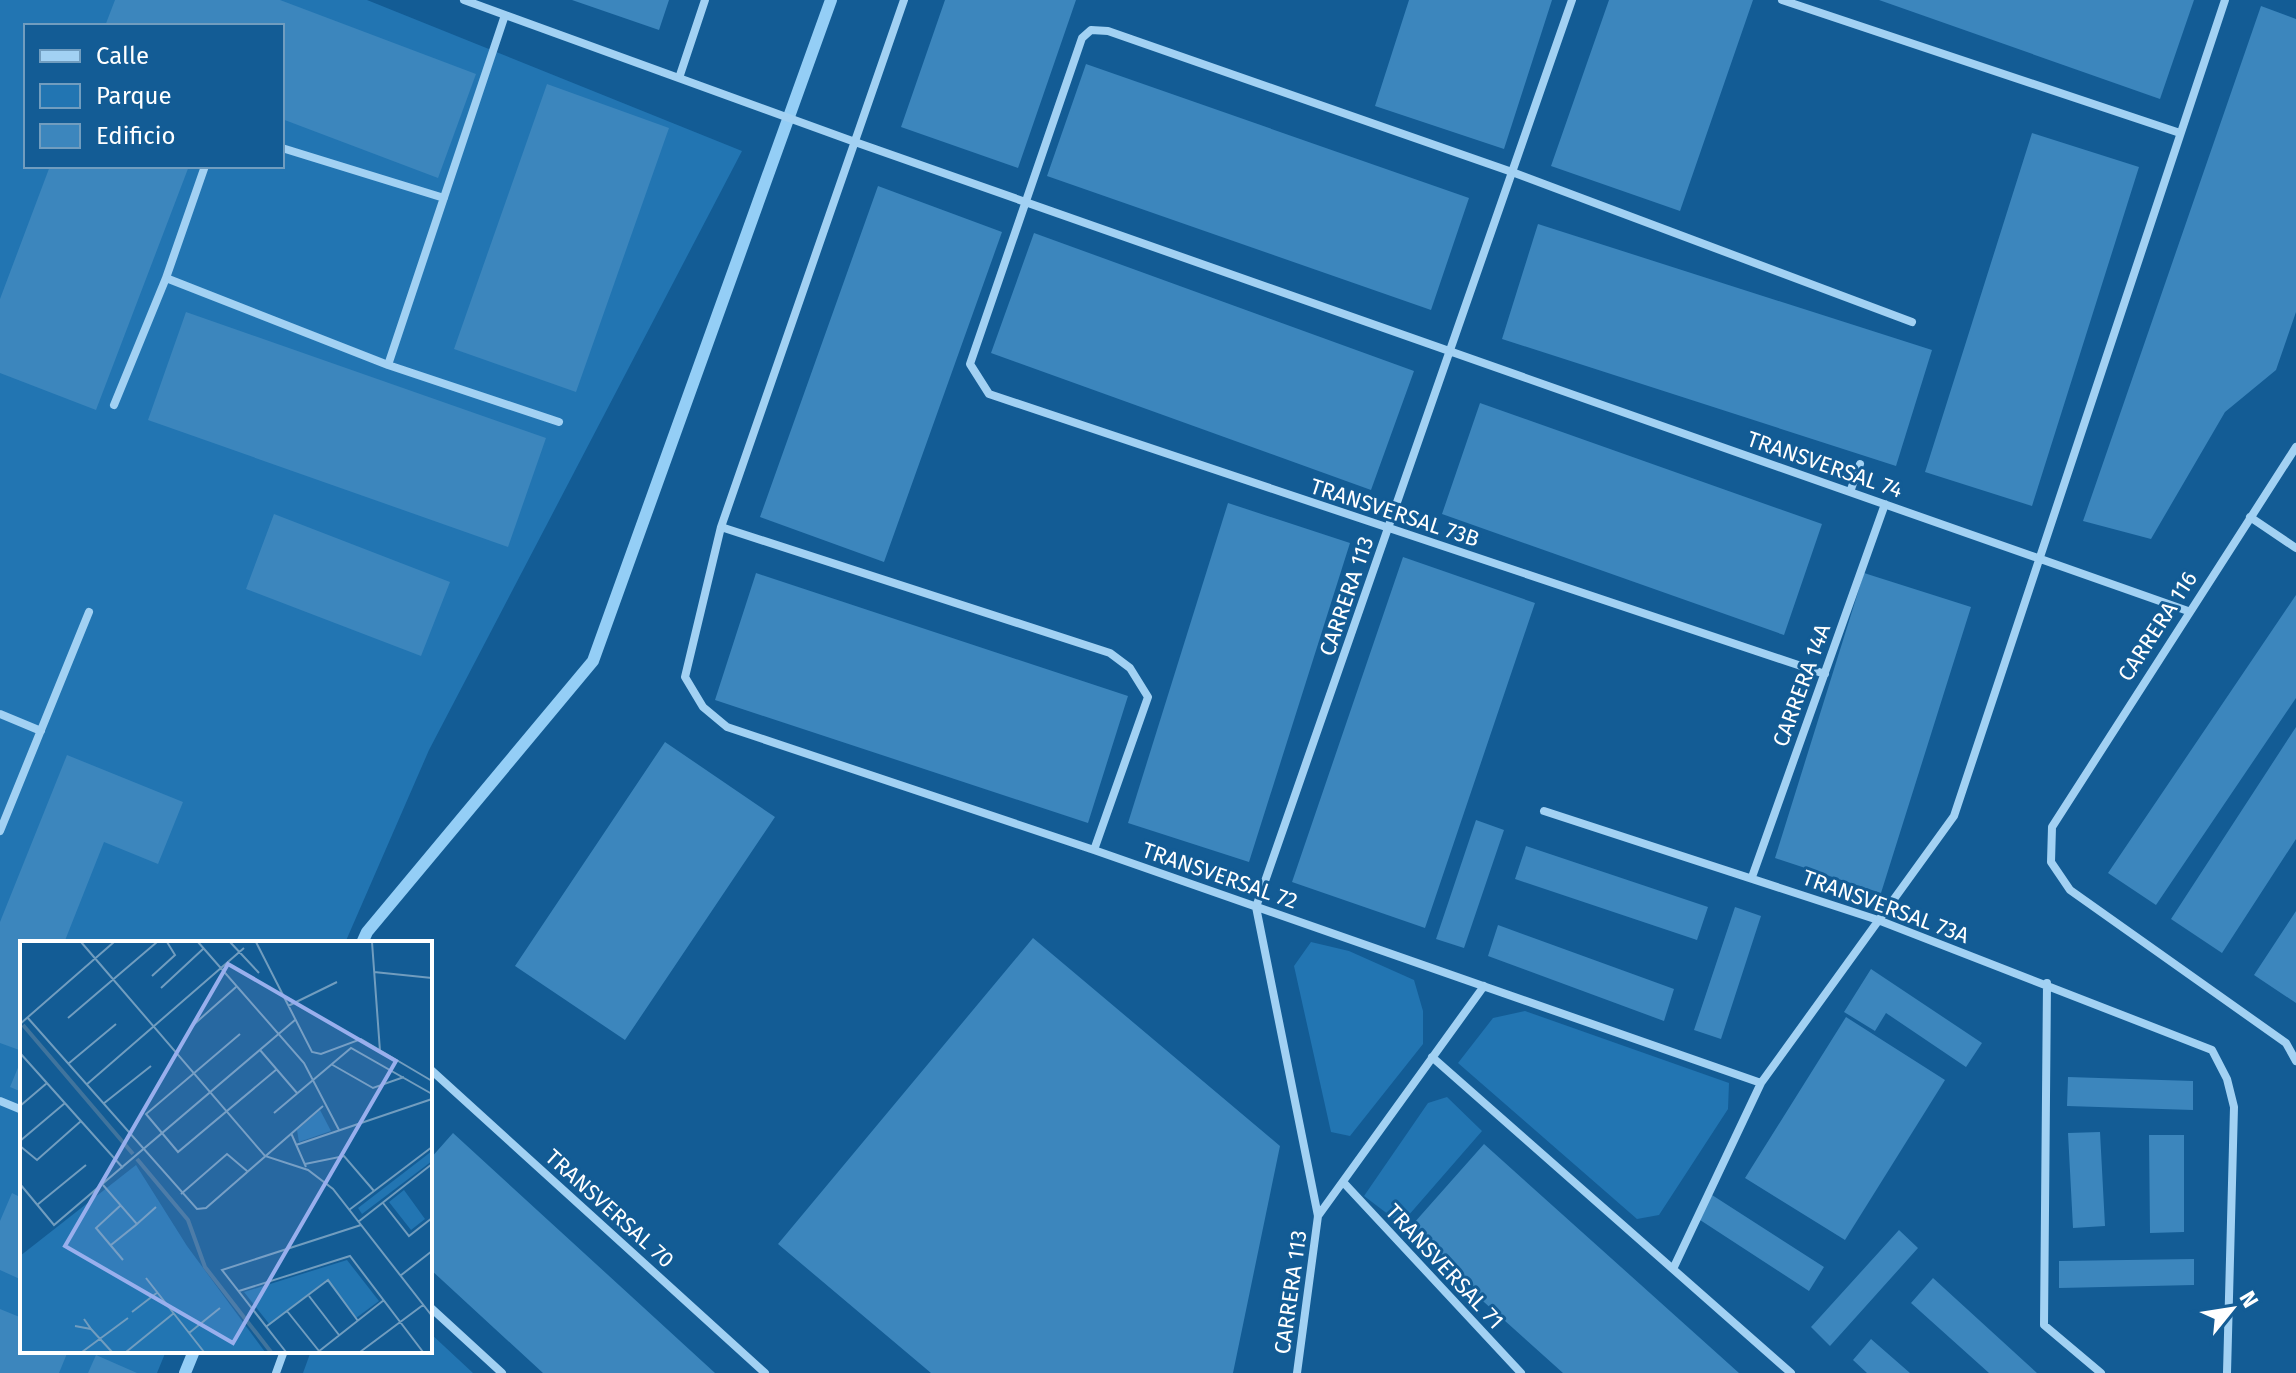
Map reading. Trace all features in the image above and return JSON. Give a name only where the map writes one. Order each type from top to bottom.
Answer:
[{"type":"street","name":"TRANSVERSAL 74","points":[[464,0],[855,142],[2188,611]]},
{"type":"street","points":[[679,78],[705,0]]},
{"type":"street","points":[[904,0],[721,527],[1110,653],[1130,668],[1148,697],[1094,850]]},
{"type":"street","name":"CARRERA 113","points":[[1297,1373],[1318,1216],[1256,907],[1572,0]]},
{"type":"street","points":[[1782,0],[2180,133]]},
{"type":"street","points":[[1673,1269],[1761,1083],[1954,816],[2225,0]]},
{"type":"street","points":[[388,365],[505,15]]},
{"type":"street","points":[[1026,202],[1082,38],[1091,30],[1108,31],[1512,172],[1912,322]]},
{"type":"street","points":[[284,149],[444,198]]},
{"type":"street","points":[[114,405],[166,278],[204,168]]},
{"type":"street","name":"TRANSVERSAL 73B","points":[[1026,202],[970,364],[989,394],[1825,674]]},
{"type":"street","points":[[166,278],[388,365],[559,422]]},
{"type":"street","name":"CARRERA 116","points":[[2296,447],[2052,827],[2051,862],[2070,890],[2286,1043],[2296,1061]]},
{"type":"street","points":[[1850,492],[1860,464]]},
{"type":"street","name":"CARRERA 14A","points":[[1752,877],[1885,504]]},
{"type":"street","points":[[2250,517],[2296,548]]},
{"type":"street","name":"TRANSVERSAL 72","points":[[721,527],[685,677],[703,707],[727,727],[1094,850],[1761,1083]]},
{"type":"street","points":[[0,831],[89,612]]},
{"type":"street","points":[[0,714],[41,731]]},
{"type":"street","name":"TRANSVERSAL 73A","points":[[1544,811],[1878,920],[2047,983],[2212,1050],[2227,1079],[2234,1107],[2227,1373]]},
{"type":"street","points":[[2047,983],[2044,1325],[2101,1373]]},
{"type":"street","name":"CARRERA 113","points":[[1318,1216],[1484,986]]},
{"type":"street","points":[[1432,1057],[1791,1373]]},
{"type":"street","name":"TRANSVERSAL 70","points":[[432,1071],[765,1373]]},
{"type":"street","points":[[0,1101],[20,1109]]},
{"type":"street","name":"TRANSVERSAL 71","points":[[1344,1183],[1521,1373]]},
{"type":"street","points":[[432,1309],[502,1373]]},
{"type":"street","points":[[276,1373],[283,1353]]},
{"type":"green space","points":[[0,0],[367,0],[742,151],[429,750],[346,941],[20,941],[20,1353],[165,1353],[157,1373],[0,1373]]},
{"type":"green space","points":[[1311,942],[1349,951],[1414,980],[1423,1011],[1423,1044],[1350,1136],[1331,1132],[1294,966]]},
{"type":"green space","points":[[1525,1011],[1729,1083],[1728,1109],[1659,1215],[1637,1219],[1458,1063],[1493,1018]]},
{"type":"green space","points":[[1447,1097],[1482,1131],[1401,1224],[1364,1196],[1428,1103]]},
{"type":"green space","points":[[432,1335],[473,1373],[303,1373],[310,1353],[432,1353]]},
{"type":"building","points":[[115,0],[280,0],[476,74],[438,178],[284,120],[284,24],[106,24]]},
{"type":"building","points":[[572,0],[669,0],[659,30]]},
{"type":"building","points":[[945,0],[1076,0],[1018,168],[901,127]]},
{"type":"building","points":[[1409,0],[1552,0],[1504,149],[1375,106]]},
{"type":"building","points":[[1609,0],[1753,0],[1680,211],[1551,166]]},
{"type":"building","points":[[1879,0],[2194,0],[2160,99]]},
{"type":"building","points":[[2261,6],[2296,19],[2296,312],[2276,370],[2225,412],[2151,539],[2083,521]]},
{"type":"building","points":[[1086,64],[1469,198],[1431,310],[1047,176]]},
{"type":"building","points":[[547,84],[669,128],[576,392],[454,349]]},
{"type":"building","points":[[2032,133],[2139,167],[2032,506],[1925,472]]},
{"type":"building","points":[[49,168],[188,168],[96,410],[0,373],[0,299]]},
{"type":"building","points":[[878,186],[1002,232],[884,562],[760,517]]},
{"type":"building","points":[[1538,224],[1932,350],[1896,466],[1502,339]]},
{"type":"building","points":[[1034,233],[1414,371],[1371,490],[991,353]]},
{"type":"building","points":[[186,312],[546,438],[508,547],[148,420]]},
{"type":"building","points":[[1480,403],[1822,524],[1784,635],[1442,514]]},
{"type":"building","points":[[1228,503],[1350,543],[1249,862],[1128,823]]},
{"type":"building","points":[[274,514],[450,582],[421,656],[246,589]]},
{"type":"building","points":[[1403,557],[1535,603],[1425,928],[1292,882]]},
{"type":"building","points":[[756,573],[1128,696],[1088,823],[715,700]]},
{"type":"building","points":[[1864,573],[1971,607],[1881,893],[1775,858]]},
{"type":"building","points":[[2296,595],[2296,698],[2156,905],[2108,873]]},
{"type":"building","points":[[2296,727],[2296,839],[2222,953],[2171,919]]},
{"type":"building","points":[[665,742],[775,817],[625,1040],[515,966]]},
{"type":"building","points":[[67,755],[183,802],[158,864],[104,842],[65,941],[20,941],[20,1050],[0,1043],[0,922]]},
{"type":"building","points":[[1476,820],[1504,830],[1464,948],[1436,939]]},
{"type":"building","points":[[1526,846],[1708,907],[1697,940],[1515,879]]},
{"type":"building","points":[[1735,907],[1761,916],[1721,1039],[1694,1030]]},
{"type":"building","points":[[2296,911],[2296,1003],[2254,975]]},
{"type":"building","points":[[1498,925],[1674,989],[1664,1021],[1488,956]]},
{"type":"building","points":[[1033,938],[1280,1146],[1233,1373],[931,1373],[778,1244]]},
{"type":"building","points":[[1871,969],[1982,1043],[1966,1067],[1886,1013],[1875,1031],[1844,1012]]},
{"type":"building","points":[[1846,1017],[1945,1080],[1845,1240],[1745,1178]]},
{"type":"building","points":[[20,1063],[20,1091],[10,1087]]},
{"type":"building","points":[[2068,1077],[2193,1081],[2193,1110],[2067,1106]]},
{"type":"building","points":[[2100,1132],[2105,1226],[2073,1228],[2068,1133]]},
{"type":"building","points":[[453,1133],[715,1373],[543,1373],[432,1271],[432,1157]]},
{"type":"building","points":[[2149,1135],[2184,1135],[2184,1232],[2150,1233]]},
{"type":"building","points":[[1484,1144],[1739,1373],[1563,1373],[1406,1232]]},
{"type":"building","points":[[12,1193],[20,1197],[20,1279],[0,1270],[0,1221]]},
{"type":"building","points":[[1712,1195],[1824,1267],[1809,1291],[1697,1218]]},
{"type":"building","points":[[1899,1230],[1918,1248],[1830,1346],[1811,1327]]},
{"type":"building","points":[[2194,1259],[2194,1285],[2059,1288],[2059,1261]]},
{"type":"building","points":[[1933,1278],[2037,1373],[1989,1373],[1911,1303]]},
{"type":"building","points":[[0,1309],[20,1317],[20,1353],[67,1353],[59,1373],[0,1373]]},
{"type":"building","points":[[1871,1339],[1910,1373],[1867,1373],[1853,1360]]},
{"type":"building","points":[[96,1355],[137,1373],[88,1373]]},
{"type":"waterway","points":[[363,941],[367,932],[593,661],[831,0]]},
{"type":"waterway","points":[[185,1373],[193,1353]]}]
